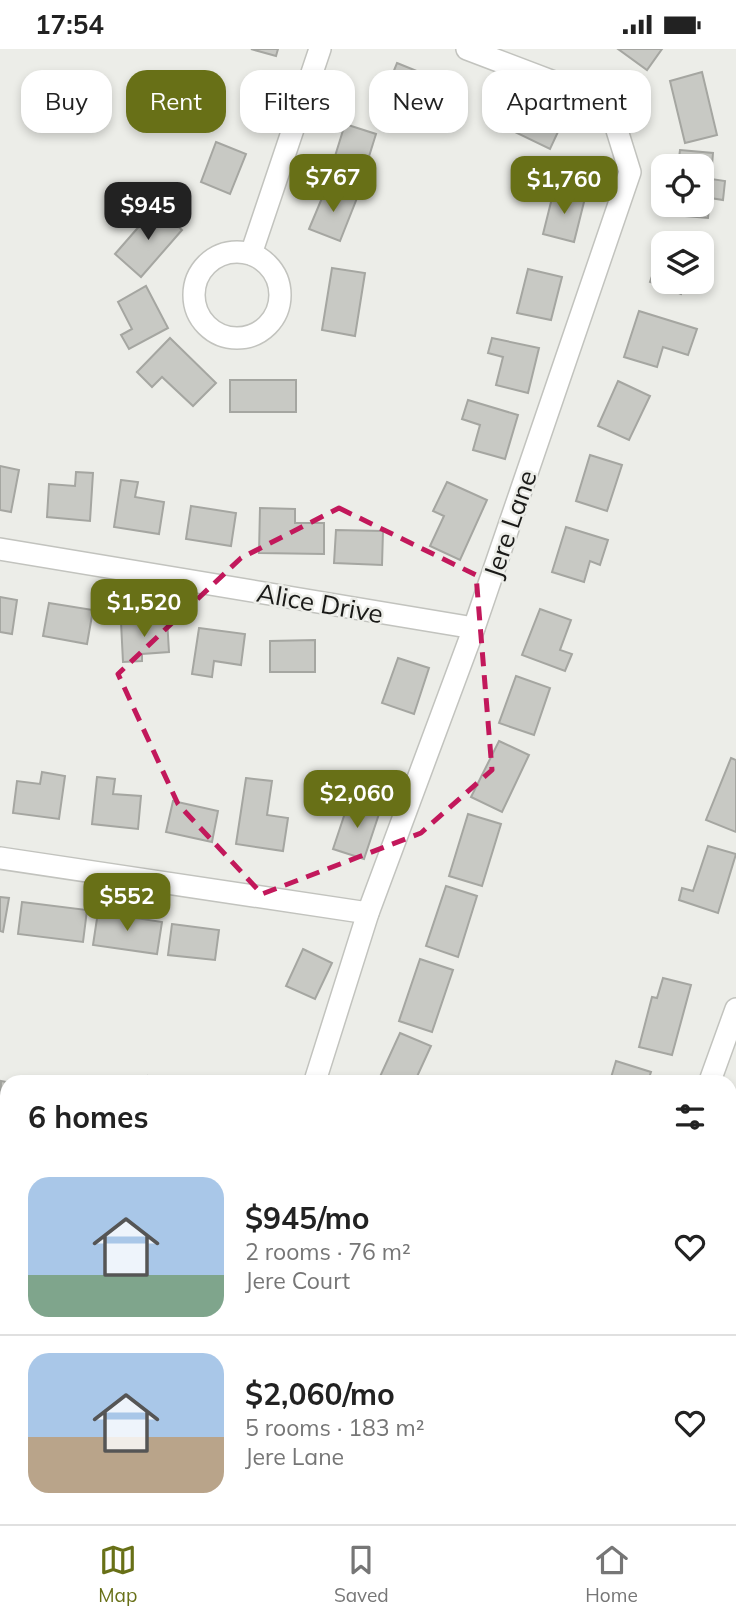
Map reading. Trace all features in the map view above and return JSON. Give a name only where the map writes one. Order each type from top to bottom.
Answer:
[{"type":"street","points":[[251,254],[320,49]]},
{"type":"street","name":"Jere Lane","points":[[317,1075],[368,913],[474,628],[630,171],[616,127],[583,93],[467,49]]},
{"type":"street","points":[[223,254],[251,254],[273,271],[280,298],[276,312],[269,324],[245,337],[231,338],[217,334],[206,325],[198,313],[194,299],[200,272],[210,261],[223,254]]},
{"type":"street","name":"Alice Drive","points":[[0,549],[474,628]]},
{"type":"street","points":[[0,858],[368,913]]},
{"type":"street","points":[[712,1075],[736,1009]]},
{"type":"highlighted area","points":[[339,508],[476,575],[492,770],[421,833],[262,894],[178,804],[118,674],[241,558]]},
{"type":"building","points":[[251,49],[278,49],[276,56]]},
{"type":"building","points":[[618,49],[662,49],[647,70]]},
{"type":"building","points":[[397,63],[414,70],[394,70]]},
{"type":"building","points":[[702,72],[717,135],[685,143],[670,81]]},
{"type":"building","points":[[355,127],[376,134],[362,179],[331,169],[342,133],[355,133]]},
{"type":"building","points":[[517,133],[557,133],[550,149]]},
{"type":"building","points":[[216,142],[246,154],[230,194],[201,182]]},
{"type":"building","points":[[680,150],[713,153],[713,154],[680,154]]},
{"type":"building","points":[[714,179],[725,181],[723,200],[714,199]]},
{"type":"building","points":[[327,186],[357,198],[340,241],[309,229]]},
{"type":"building","points":[[554,190],[585,198],[574,242],[543,234]]},
{"type":"building","points":[[156,207],[182,230],[141,277],[115,254]]},
{"type":"building","points":[[332,268],[365,273],[355,336],[322,330]]},
{"type":"building","points":[[528,269],[562,277],[551,320],[517,313]]},
{"type":"building","points":[[146,286],[168,328],[129,349],[121,335],[132,329],[118,302]]},
{"type":"building","points":[[639,311],[697,329],[688,355],[663,347],[657,367],[624,357]]},
{"type":"building","points":[[170,338],[216,383],[193,406],[162,377],[152,387],[137,372]]},
{"type":"building","points":[[492,338],[539,348],[528,393],[496,385],[503,357],[488,353]]},
{"type":"building","points":[[230,380],[296,380],[296,412],[230,412]]},
{"type":"building","points":[[618,381],[650,396],[629,440],[598,426]]},
{"type":"building","points":[[468,400],[518,415],[505,459],[473,450],[480,425],[462,419]]},
{"type":"building","points":[[590,455],[622,465],[607,511],[576,501]]},
{"type":"building","points":[[0,466],[19,470],[11,512],[0,510]]},
{"type":"building","points":[[76,472],[93,473],[90,521],[47,517],[49,484],[75,486]]},
{"type":"building","points":[[121,480],[138,482],[135,497],[164,502],[159,534],[114,527]]},
{"type":"building","points":[[447,482],[487,500],[460,560],[430,546],[444,516],[433,511]]},
{"type":"building","points":[[191,506],[236,513],[231,546],[186,539]]},
{"type":"building","points":[[260,508],[295,509],[295,523],[324,523],[324,554],[259,553]]},
{"type":"building","points":[[566,527],[608,540],[600,565],[590,561],[584,582],[552,572]]},
{"type":"building","points":[[336,530],[383,531],[382,565],[334,563]]},
{"type":"building","points":[[0,597],[17,600],[12,634],[0,632]]},
{"type":"building","points":[[49,603],[93,610],[87,644],[43,636]]},
{"type":"building","points":[[540,609],[571,620],[560,650],[572,654],[565,671],[522,655]]},
{"type":"building","points":[[167,619],[169,652],[142,654],[142,661],[123,662],[121,622]]},
{"type":"building","points":[[199,628],[245,634],[241,665],[214,661],[212,677],[192,674]]},
{"type":"building","points":[[315,640],[315,672],[270,672],[270,641]]},
{"type":"building","points":[[398,658],[429,668],[414,714],[382,703]]},
{"type":"building","points":[[516,676],[550,688],[534,735],[499,723]]},
{"type":"building","points":[[499,741],[529,755],[502,812],[471,797]]},
{"type":"building","points":[[731,758],[736,760],[736,832],[706,820]]},
{"type":"building","points":[[42,772],[65,776],[59,819],[13,813],[17,781],[40,784]]},
{"type":"building","points":[[97,777],[115,779],[113,794],[141,796],[138,829],[92,824]]},
{"type":"building","points":[[246,778],[272,781],[267,815],[288,818],[283,851],[236,844]]},
{"type":"building","points":[[173,801],[218,811],[212,842],[166,832]]},
{"type":"building","points":[[349,801],[380,811],[364,859],[333,849]]},
{"type":"building","points":[[468,814],[501,824],[482,886],[449,876]]},
{"type":"building","points":[[708,846],[736,854],[718,913],[679,900],[682,888],[693,891]]},
{"type":"building","points":[[446,886],[477,896],[458,957],[426,946]]},
{"type":"building","points":[[0,897],[9,898],[3,932],[0,931]]},
{"type":"building","points":[[22,902],[87,910],[83,942],[18,934]]},
{"type":"building","points":[[98,912],[162,922],[157,954],[93,945]]},
{"type":"building","points":[[172,924],[219,930],[215,960],[168,955]]},
{"type":"building","points":[[303,949],[332,963],[315,999],[286,986]]},
{"type":"building","points":[[420,959],[453,970],[432,1032],[399,1021]]},
{"type":"building","points":[[663,978],[691,985],[672,1055],[639,1047],[652,997],[657,998]]},
{"type":"building","points":[[400,1033],[431,1046],[418,1075],[381,1075]]},
{"type":"building","points":[[616,1061],[651,1072],[650,1075],[612,1075]]}]
